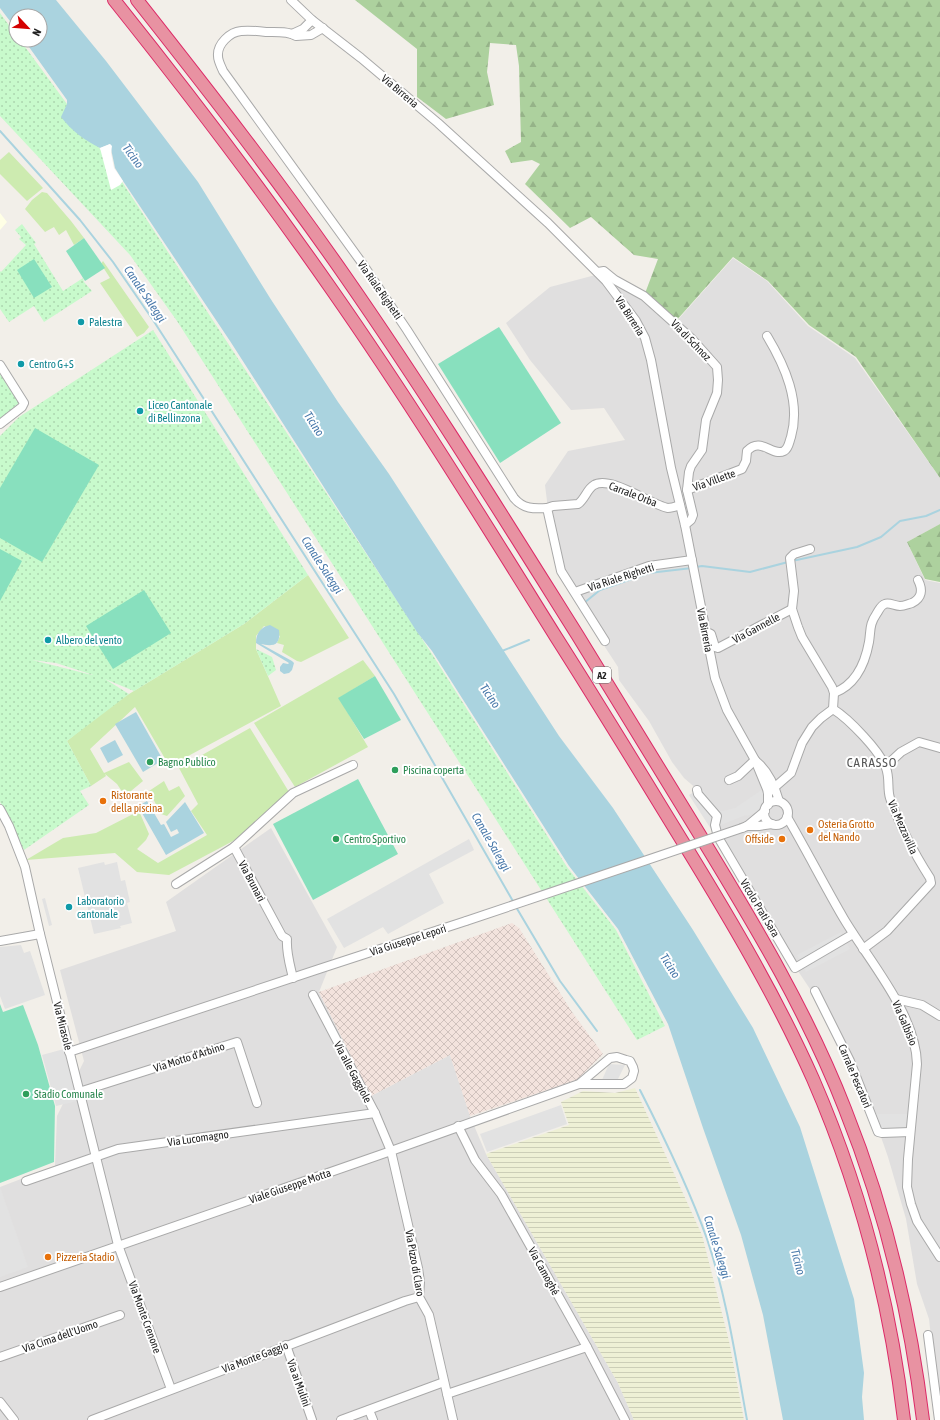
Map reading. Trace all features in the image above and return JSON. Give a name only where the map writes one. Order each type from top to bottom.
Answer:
[{"type":"highway","name":"A2","points":[[114,0],[249,174],[329,285],[389,374],[578,670],[700,870],[759,971],[778,1006],[813,1079],[856,1192],[883,1291],[896,1359],[904,1420]]},
{"type":"highway","name":"A2","points":[[136,0],[289,198],[345,276],[426,396],[520,543],[613,693],[719,866],[776,963],[828,1068],[871,1179],[884,1221],[902,1295],[914,1356],[923,1420]]},
{"type":"street","name":"Via Birreria","points":[[292,0],[312,20],[361,58],[444,128],[548,223],[598,272],[630,312],[642,331],[651,360],[671,468],[685,525],[713,666],[720,693],[733,722],[779,802]]},
{"type":"street","points":[[292,34],[303,29],[312,20]]},
{"type":"street","name":"Via Riale Righetti","points":[[324,28],[311,35],[296,36],[292,34],[242,31],[232,34],[223,42],[219,50],[218,60],[223,71],[362,263],[407,330],[514,498],[525,507],[537,509],[547,508],[561,571],[605,641]]},
{"type":"street","name":"Via di Schnoz","points":[[598,272],[604,271],[615,280],[644,296],[692,339],[717,367],[717,393],[706,420],[701,452],[690,469],[687,490]]},
{"type":"street","name":"Via Villette","points":[[685,525],[691,520],[693,515],[687,490],[742,469],[746,461],[747,451],[754,447],[762,446],[779,451],[784,451],[787,448],[792,434],[794,419],[792,392],[780,358],[767,336]]},
{"type":"street","points":[[0,365],[24,403],[22,407],[0,424]]},
{"type":"street","name":"Carrale Orba","points":[[547,508],[553,506],[578,504],[594,485],[601,483],[628,491],[667,508],[680,505]]},
{"type":"street","points":[[772,790],[791,773],[808,732],[821,718],[833,709],[834,693],[830,683],[802,637],[792,608],[794,592],[790,557],[794,554],[810,549]]},
{"type":"street","name":"Via Riale Righetti","points":[[575,592],[649,566],[692,562]]},
{"type":"street","points":[[834,693],[850,684],[858,674],[867,649],[871,624],[882,606],[887,604],[904,606],[918,599],[921,588],[918,580]]},
{"type":"street","name":"Via Gannelle","points":[[706,631],[712,634],[715,647],[718,648],[792,608]]},
{"type":"street","name":"Via Mezzavilla","points":[[833,709],[844,716],[867,741],[886,766],[891,800],[909,844],[930,878],[931,883]]},
{"type":"street","points":[[886,766],[901,752],[919,742],[940,748]]},
{"type":"street","points":[[728,780],[738,776],[755,760]]},
{"type":"street","points":[[234,847],[293,793],[353,764]]},
{"type":"street","name":"Vicolo Prati Sara","points":[[697,790],[698,794],[717,816],[714,825],[718,837],[795,968],[853,934]]},
{"type":"street","name":"Via Birreria","points":[[766,808],[772,790]]},
{"type":"street","points":[[776,824],[785,821],[788,817],[787,808],[779,802],[773,802],[766,808],[767,820],[796,833]]},
{"type":"street","name":"Via Giuseppe Lepori","points":[[744,827],[766,808]]},
{"type":"street","name":"Via Mirasole","points":[[0,809],[9,826],[25,868],[69,1052],[118,1246]]},
{"type":"street","name":"Via Galbisio","points":[[788,817],[826,888],[853,934],[896,999],[909,1027],[916,1050],[917,1078],[907,1171],[909,1196],[917,1221],[940,1257]]},
{"type":"street","name":"Via Giuseppe Lepori","points":[[69,1052],[466,921],[744,827],[776,824]]},
{"type":"street","name":"Via Brunari","points":[[176,884],[234,847],[282,936],[287,939],[286,947],[293,978]]},
{"type":"street","points":[[863,949],[887,931],[931,883],[940,886]]},
{"type":"street","points":[[0,941],[40,934]]},
{"type":"street","name":"Carrale Pescatori","points":[[815,991],[850,1061],[878,1132],[910,1132]]},
{"type":"street","name":"Via alle Gaggiole","points":[[313,994],[375,1113],[391,1151]]},
{"type":"street","points":[[896,999],[922,1005],[940,1016]]},
{"type":"street","name":"Via Motto d'Arbino","points":[[79,1092],[237,1042],[257,1103]]},
{"type":"street","name":"Viale Giuseppe Motta","points":[[0,1287],[579,1084],[624,1084],[632,1078],[634,1067],[630,1061],[617,1057],[610,1058],[579,1084]]},
{"type":"street","name":"Via Lucomagno","points":[[26,1181],[118,1149],[375,1113]]},
{"type":"street","name":"Via Camoghé","points":[[458,1126],[475,1160],[501,1194],[587,1347],[625,1420]]},
{"type":"street","name":"Via Pizzo di Claro","points":[[391,1151],[418,1268],[420,1282],[419,1297],[429,1315],[453,1420]]},
{"type":"street","name":"Via Monte Crenone","points":[[118,1246],[171,1389]]},
{"type":"street","name":"Via Monte Gaggio","points":[[92,1420],[286,1345],[419,1297]]},
{"type":"street","name":"Via Cima dell'Uomo","points":[[0,1357],[120,1315]]},
{"type":"street","points":[[928,1335],[939,1420]]},
{"type":"street","name":"Via ai Mulini","points":[[286,1345],[312,1420]]},
{"type":"street","points":[[447,1394],[587,1347]]},
{"type":"street","points":[[341,1420],[444,1382]]},
{"type":"street","points":[[0,1402],[14,1420]]},
{"type":"street","points":[[369,1410],[373,1420]]},
{"type":"shaded area","points":[[0,213],[7,222],[0,230]]},
{"type":"shaded area","points":[[733,258],[767,281],[808,326],[855,358],[940,478],[940,524],[907,542],[925,580],[940,583],[940,1419],[929,1319],[917,1284],[906,1219],[888,1157],[873,1114],[816,998],[796,968],[710,823],[698,790],[684,778],[672,762],[649,721],[619,680],[618,667],[603,644],[563,570],[548,509],[545,485],[568,451],[625,440],[604,408],[571,410],[530,360],[506,323],[550,287],[603,273],[623,283],[675,323]]},
{"type":"shaded area","points":[[701,788],[720,811],[735,808],[763,789],[764,802],[757,812],[711,829],[689,795]]},
{"type":"shaded area","points":[[271,828],[337,947],[319,992],[371,1096],[450,1055],[470,1116],[486,1154],[618,1383],[634,1420],[0,1420],[0,1187],[55,1166],[57,1116],[84,1061],[60,970],[176,931],[166,902]]},
{"type":"shaded area","points":[[469,839],[474,850],[429,874],[444,903],[388,934],[383,927],[344,948],[327,919]]},
{"type":"shaded area","points":[[104,862],[105,865],[117,862],[121,881],[125,880],[130,902],[127,903],[132,923],[120,926],[121,928],[94,934],[78,868]]},
{"type":"shaded area","points":[[45,898],[52,925],[49,926],[42,899]]},
{"type":"shaded area","points":[[512,923],[519,928],[572,1012],[603,1054],[577,1080],[470,1116],[450,1055],[371,1096],[319,992]]},
{"type":"shaded area","points":[[841,932],[850,949],[806,972],[797,955]]},
{"type":"shaded area","points":[[21,945],[24,953],[30,951],[45,995],[5,1009],[0,996],[0,947]]},
{"type":"shaded area","points":[[64,1049],[77,1101],[56,1106],[42,1055]]},
{"type":"shaded area","points":[[609,1064],[625,1065],[617,1081],[602,1080]]},
{"type":"shaded area","points":[[635,1088],[702,1235],[729,1341],[744,1420],[634,1420],[618,1383],[486,1154],[569,1125],[561,1102],[583,1091],[615,1093]]},
{"type":"shaded area","points":[[561,1105],[567,1124],[487,1152],[480,1134]]},
{"type":"shaded area","points":[[873,1114],[909,1114],[908,1125],[905,1129],[881,1130]]},
{"type":"shaded area","points":[[0,1187],[28,1267],[0,1277]]},
{"type":"green space","points":[[355,0],[940,0],[940,478],[856,357],[809,325],[768,281],[733,257],[675,322],[644,296],[658,259],[634,255],[591,217],[570,228],[525,184],[540,164],[532,160],[511,163],[505,151],[521,142],[519,66],[516,45],[490,43],[487,72],[494,105],[446,119],[417,97],[417,49]]},
{"type":"green space","points":[[0,13],[8,24],[8,48],[26,48],[103,153],[432,654],[567,867],[616,930],[665,1026],[637,1040],[177,321],[130,255],[0,116]]},
{"type":"green space","points":[[9,152],[43,188],[27,201],[0,174],[0,160]]},
{"type":"green space","points":[[42,192],[47,193],[84,238],[74,245],[66,230],[59,235],[54,227],[45,232],[25,209],[32,200]]},
{"type":"green space","points":[[22,224],[36,243],[34,244],[63,291],[83,278],[84,282],[92,291],[44,322],[34,306],[9,322],[0,309],[0,271],[1,272],[26,245],[19,239],[21,237],[15,230]]},
{"type":"green space","points":[[84,238],[105,268],[85,281],[66,251]]},
{"type":"green space","points":[[34,259],[52,287],[34,298],[17,270]]},
{"type":"green space","points":[[103,261],[149,327],[144,333],[137,337],[100,283],[110,278],[101,264]]},
{"type":"green space","points":[[499,327],[561,423],[500,463],[438,364]]},
{"type":"green space","points":[[153,330],[308,575],[244,624],[134,691],[105,679],[129,694],[67,741],[91,786],[80,791],[89,805],[24,850],[0,802],[0,436],[19,417]],"holes":[[[32,660],[56,663],[93,675]]]},
{"type":"green space","points":[[0,374],[19,403],[0,419]]},
{"type":"green space","points":[[35,428],[99,465],[42,562],[0,538],[0,488]]},
{"type":"green space","points":[[940,524],[940,582],[925,579],[907,542]]},
{"type":"green space","points":[[0,549],[22,561],[0,601]]},
{"type":"green space","points":[[308,575],[349,638],[301,662],[282,652],[284,645],[277,643],[280,636],[264,626],[256,636],[256,649],[281,706],[177,762],[167,762],[135,707],[90,749],[104,773],[129,762],[143,781],[125,796],[117,784],[105,774],[106,776],[91,786],[67,741],[107,708],[244,624]]},
{"type":"green space","points":[[144,590],[171,633],[113,669],[86,626]]},
{"type":"green space","points":[[256,649],[272,657],[276,670],[268,676]]},
{"type":"green space","points":[[363,660],[375,676],[339,698],[368,747],[295,787],[254,723]]},
{"type":"green space","points":[[375,676],[401,720],[364,739],[338,698]]},
{"type":"green space","points":[[250,728],[289,792],[235,840],[169,875],[137,872],[115,853],[26,860],[63,838],[96,833],[139,811],[149,834],[146,840],[137,849],[158,863],[207,835],[191,811],[198,804],[179,768]]},
{"type":"green space","name":"Centro Sportivo","points":[[358,779],[398,854],[313,900],[273,824]]},
{"type":"green space","points":[[164,781],[169,791],[179,786],[185,796],[167,816],[161,814],[149,791]]},
{"type":"green space","name":"Stadio Comunale","points":[[0,1004],[3,1012],[23,1005],[38,1045],[55,1106],[54,1162],[0,1183]]},
{"type":"water","name":"Ticino","points":[[0,0],[56,0],[106,61],[198,182],[270,298],[338,402],[389,474],[559,736],[613,808],[693,930],[753,1028],[800,1127],[854,1299],[864,1373],[862,1397],[864,1420],[783,1420],[763,1315],[741,1235],[668,1024],[618,929],[569,866],[432,651],[417,632],[230,341],[123,181],[115,168],[110,144],[100,148],[94,145],[74,131],[61,117],[67,104],[67,100],[30,48],[48,48],[48,8],[8,8],[8,18],[0,8]]},
{"type":"water","points":[[270,625],[279,630],[278,640],[274,645],[261,644],[294,663],[292,670],[289,673],[284,674],[280,671],[280,667],[283,663],[289,663],[256,643],[257,636],[260,631],[264,627]]},
{"type":"water","points":[[136,712],[163,760],[143,772],[115,724]]},
{"type":"water","points":[[115,740],[123,755],[108,763],[100,748]]},
{"type":"water","points":[[147,801],[161,825],[164,824],[171,837],[179,833],[177,829],[171,832],[166,822],[185,802],[204,833],[166,855],[138,806]]},
{"type":"pier","points":[[110,144],[112,146],[111,153],[114,168],[123,181],[120,185],[111,190],[100,148]]},
{"type":"waterway","name":"Canale Saleggi","points":[[0,131],[80,220],[113,262],[153,320],[394,694],[514,903]]},
{"type":"waterway","points":[[792,561],[857,547],[881,537],[900,521],[926,516],[940,510]]},
{"type":"waterway","points":[[696,567],[702,566],[750,572],[788,562]]},
{"type":"waterway","points":[[584,603],[600,590],[649,573],[692,568]]},
{"type":"waterway","points":[[502,651],[529,640]]},
{"type":"waterway","name":"Canale Saleggi","points":[[516,907],[560,981],[597,1031]]},
{"type":"waterway","name":"Canale Saleggi","points":[[640,1090],[676,1164],[707,1239],[726,1306],[747,1420]]},
{"type":"place","name":"Palestra","points":[[81,322]]},
{"type":"place","name":"Centro G+S","points":[[21,364]]},
{"type":"place","name":"Liceo Cantonale di Bellinzona","points":[[140,411]]},
{"type":"place","name":"Albero del vento","points":[[48,640]]},
{"type":"place","name":"Bagno Publico","points":[[150,762]]},
{"type":"place","name":"Piscina coperta","points":[[395,770]]},
{"type":"place","name":"Ristorante della piscina","points":[[103,801]]},
{"type":"place","name":"Osteria Grotto del Nando","points":[[810,830]]},
{"type":"place","name":"Centro Sportivo","points":[[336,839]]},
{"type":"place","name":"Offside","points":[[782,839]]},
{"type":"place","name":"Laboratorio cantonale","points":[[69,907]]},
{"type":"place","name":"Stadio Comunale","points":[[26,1094]]},
{"type":"place","name":"Pizzeria Stadio","points":[[48,1257]]},
{"type":"district","name":"CARASSO","points":[[872,762]]}]
